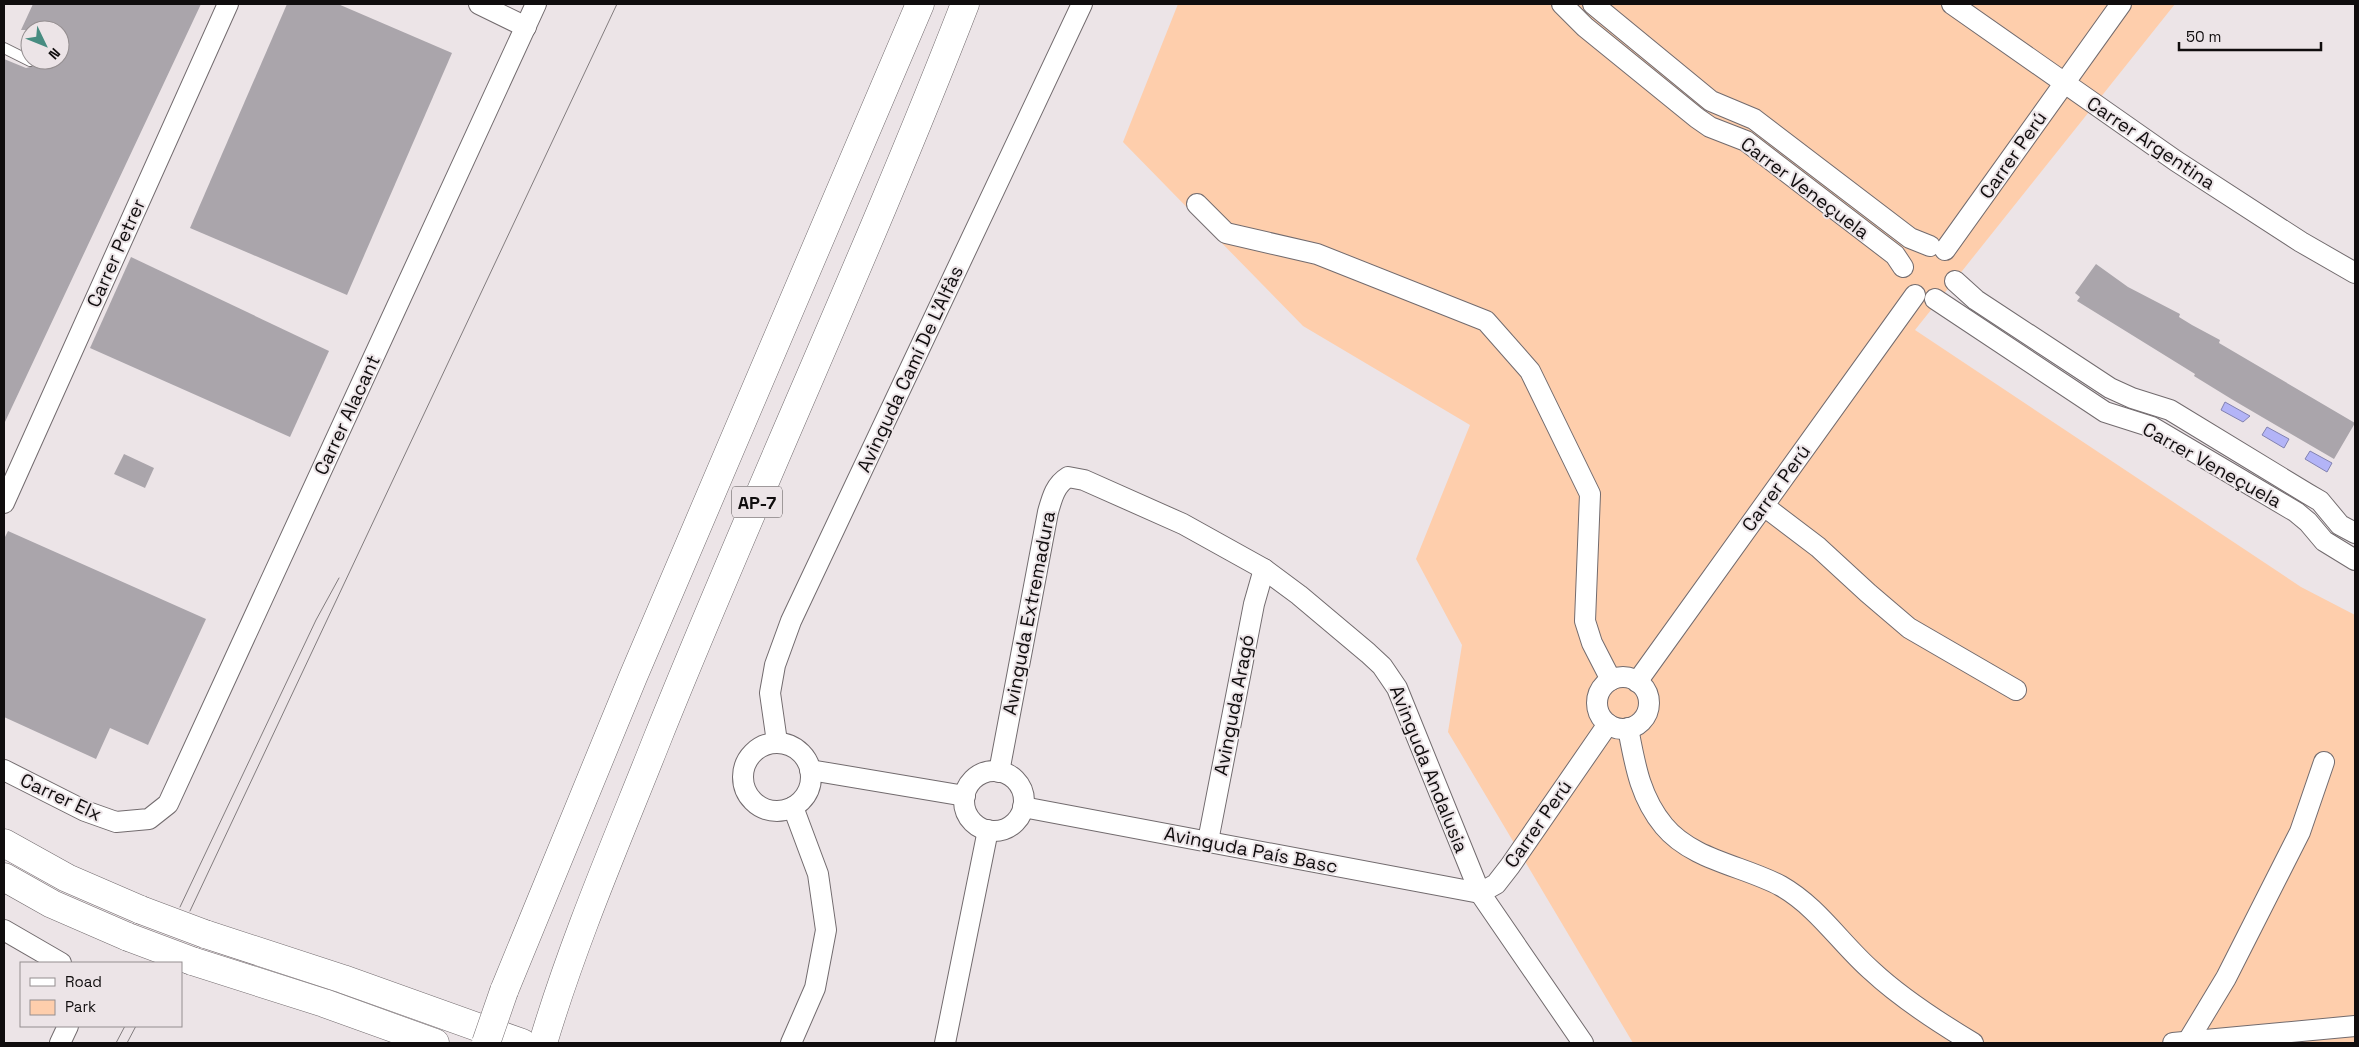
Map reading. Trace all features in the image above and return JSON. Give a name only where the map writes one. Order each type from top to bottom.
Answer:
[{"type":"main road","name":"AP-7","points":[[486,1043],[504,990],[633,677],[920,4]]},
{"type":"main road","name":"AP-7","points":[[543,1043],[555,1004],[622,828],[704,625],[828,338],[965,4]]},
{"type":"main road","points":[[4,843],[67,878],[141,910],[205,934],[360,985],[522,1043]]},
{"type":"main road","points":[[4,877],[52,904],[128,937],[436,1043]]},
{"type":"street","name":"Carrer Petrer","points":[[4,503],[228,4]]},
{"type":"street","points":[[479,4],[526,27]]},
{"type":"street","name":"Carrer Alacant","points":[[149,819],[168,804],[181,779],[536,4]]},
{"type":"street","name":"Avinguda Camí De L'Alfàs","points":[[777,742],[770,693],[775,665],[791,620],[1082,4]]},
{"type":"street","name":"Carrer Veneçuela","points":[[1562,4],[1585,27],[1697,118],[1710,127],[1746,141],[1896,255],[1903,267]]},
{"type":"street","name":"Carrer Veneçuela","points":[[1593,4],[1711,101],[1754,119],[1910,238],[1937,248]]},
{"type":"street","name":"Carrer Argentina","points":[[1952,4],[2184,167],[2301,242],[2355,273]]},
{"type":"street","name":"Carrer Perú","points":[[1937,248],[2121,4]]},
{"type":"street","points":[[1197,204],[1226,233],[1317,254],[1486,321],[1530,371],[1590,494],[1584,612],[1592,642],[1611,680]]},
{"type":"street","points":[[1920,247],[1937,248],[1956,264],[1955,281],[1951,290],[1935,299],[1926,300],[1915,295],[1905,284],[1903,267],[1912,252],[1920,247]]},
{"type":"street","name":"Carrer Veneçuela","points":[[1955,281],[1976,300],[2110,388],[2132,398],[2170,410],[2320,501],[2340,525],[2355,533]]},
{"type":"street","name":"Carrer Perú","points":[[1637,682],[1915,295]]},
{"type":"street","name":"Carrer Veneçuela","points":[[1935,299],[2105,412],[2152,427],[2296,512],[2308,522],[2324,541],[2355,560]]},
{"type":"street","name":"Avinguda Extremadura","points":[[999,772],[1051,503],[1059,482],[1068,477],[1084,480]]},
{"type":"street","name":"Avinguda Andalusia","points":[[1084,480],[1183,524],[1264,569],[1329,620],[1382,666],[1391,677],[1480,893],[1583,1043]]},
{"type":"street","points":[[1764,506],[1818,546],[1868,594],[1909,628],[2016,690]]},
{"type":"street","name":"Avinguda Aragó","points":[[1208,842],[1254,604],[1264,569]]},
{"type":"street","points":[[1624,677],[1637,682],[1646,690],[1649,706],[1641,721],[1628,728],[1618,729],[1608,724],[1599,713],[1597,704],[1602,688],[1611,680],[1624,677]]},
{"type":"street","name":"Carrer Perú","points":[[1480,893],[1496,884],[1510,866],[1608,724]]},
{"type":"street","points":[[1628,728],[1641,788],[1650,806],[1665,828],[1683,843],[1704,854],[1741,867],[1781,886],[1800,898],[1871,971],[1893,989],[1973,1043]]},
{"type":"street","points":[[777,742],[788,744],[798,749],[806,758],[810,770],[808,790],[802,800],[793,807],[782,811],[771,811],[760,807],[751,800],[745,790],[742,779],[743,768],[748,757],[756,749],[766,744],[777,742]]},
{"type":"street","points":[[2181,1042],[2226,978],[2300,832],[2324,762]]},
{"type":"street","name":"Carrer Elx","points":[[4,770],[85,811],[116,822],[149,819]]},
{"type":"street","points":[[810,770],[965,796]]},
{"type":"street","points":[[999,772],[1010,776],[1017,782],[1022,790],[1023,807],[1018,818],[1011,825],[1002,829],[988,830],[974,824],[968,816],[965,807],[965,796],[967,788],[981,774],[999,772]]},
{"type":"street","points":[[791,1043],[815,988],[826,930],[818,874],[793,807]]},
{"type":"street","name":"Avinguda País Basc","points":[[1023,807],[1480,893]]},
{"type":"street","points":[[946,1043],[988,830]]},
{"type":"street","points":[[4,930],[59,962]]},
{"type":"street","points":[[2181,1042],[2355,1026]]},
{"type":"street","points":[[60,1043],[68,1027]]},
{"type":"lane","points":[[4,48],[20,56]]},
{"type":"green space","points":[[1178,4],[2175,4],[1915,330],[2301,587],[2355,615],[2355,1043],[1633,1043],[1448,732],[1462,645],[1416,559],[1470,425],[1303,326],[1123,142]]},
{"type":"water","points":[[2225,402],[2250,416],[2243,422],[2221,410]]},
{"type":"water","points":[[2267,427],[2289,439],[2284,448],[2262,435]]},
{"type":"water","points":[[2310,451],[2332,463],[2327,472],[2305,459]]},
{"type":"building","points":[[33,4],[201,4],[4,424],[4,59],[20,66],[20,70],[70,70],[70,20],[26,20]]},
{"type":"building","points":[[287,4],[338,4],[452,53],[347,295],[190,228]]},
{"type":"building","points":[[131,257],[329,351],[290,437],[90,348]]},
{"type":"building","points":[[2096,264],[2128,287],[2180,314],[2179,317],[2220,340],[2219,343],[2355,423],[2334,459],[2233,400],[2194,376],[2195,374],[2077,301],[2080,297],[2075,293]]},
{"type":"building","points":[[124,454],[154,468],[145,488],[114,474]]},
{"type":"building","points":[[8,531],[206,619],[148,745],[110,728],[96,759],[4,717],[4,539]]},
{"type":"tram line","points":[[190,911],[617,4]]},
{"type":"tram line","points":[[180,907],[316,620],[339,578]]},
{"type":"tram line","points":[[116,1043],[124,1027]]},
{"type":"tram line","points":[[127,1043],[135,1027]]}]
